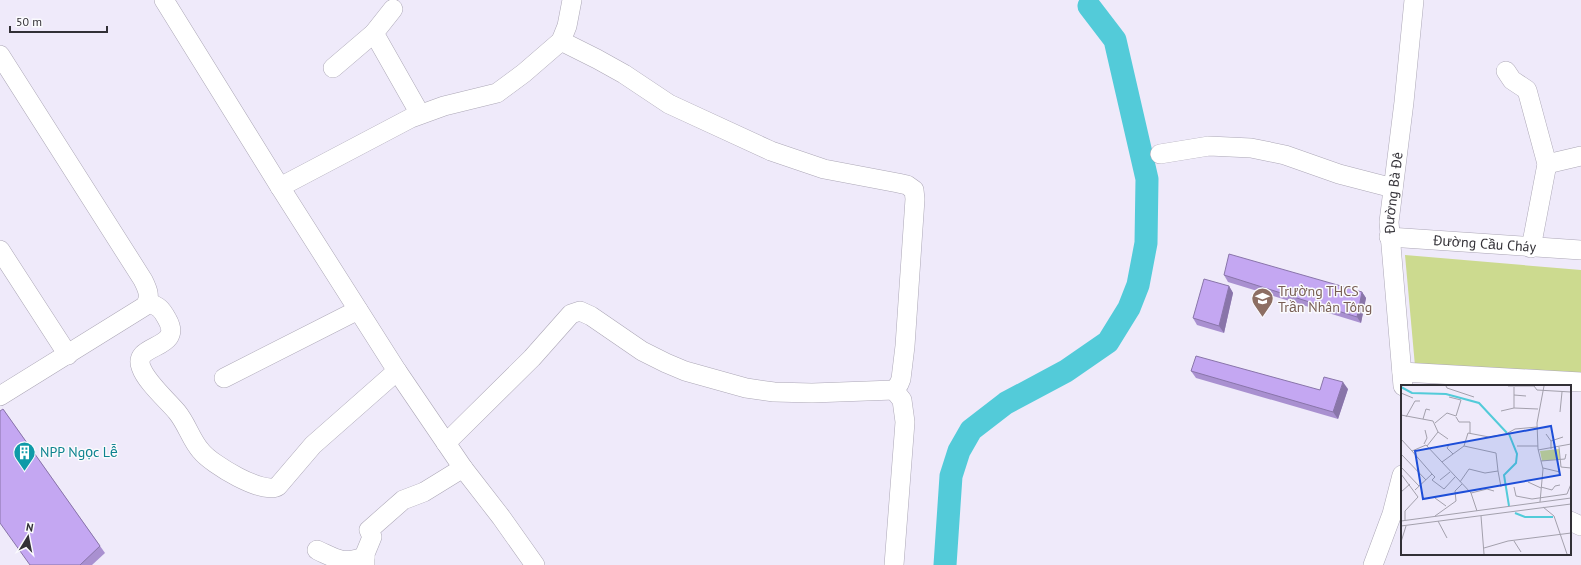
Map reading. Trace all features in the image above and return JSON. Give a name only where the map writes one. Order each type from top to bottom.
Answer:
[{"type":"street","points":[[164,0],[396,371],[463,468],[501,517],[535,565]]},
{"type":"street","points":[[280,187],[420,114],[444,106],[497,93],[524,73],[561,41],[567,26],[572,0]]},
{"type":"street","name":"Đường Bà Đê","points":[[1402,379],[1389,222],[1404,102],[1414,0]]},
{"type":"street","points":[[333,68],[374,33],[393,9]]},
{"type":"street","points":[[374,33],[420,114]]},
{"type":"street","points":[[446,443],[532,358],[571,314],[580,311],[592,316],[642,351],[666,363],[686,371],[746,388],[774,392],[894,390],[901,379],[905,346],[915,199],[914,190],[907,185],[812,166],[771,151],[669,104],[628,76],[561,41]]},
{"type":"street","points":[[0,55],[148,290],[148,302],[145,306],[0,396]]},
{"type":"street","points":[[1506,70],[1512,80],[1527,90],[1547,164],[1530,248]]},
{"type":"street","points":[[1160,154],[1209,146],[1251,148],[1285,154],[1339,174],[1393,188]]},
{"type":"street","points":[[1547,164],[1581,156]]},
{"type":"street","name":"Đường Cầu Cháy","points":[[1390,238],[1530,248],[1581,250]]},
{"type":"street","points":[[0,250],[68,355]]},
{"type":"street","points":[[148,302],[161,309],[171,326],[172,332],[168,339],[144,353],[141,358],[141,368],[153,386],[182,419],[202,452],[216,465],[258,487],[270,489],[278,486],[313,445],[396,371]]},
{"type":"street","points":[[224,378],[358,310]]},
{"type":"street","points":[[1402,379],[1581,382]]},
{"type":"street","points":[[894,390],[902,400],[904,422],[894,565]]},
{"type":"street","points":[[317,550],[341,561],[365,561],[365,554],[372,537],[369,530],[403,500],[424,492],[463,468]]},
{"type":"street","points":[[1373,565],[1392,514],[1401,479]]},
{"type":"street","points":[[1571,521],[1581,526]]},
{"type":"green space","points":[[1405,255],[1581,270],[1581,375],[1415,366]]},
{"type":"building","points":[[1229,254],[1362,292],[1357,317],[1224,275]]},
{"type":"building","points":[[1204,279],[1229,286],[1219,326],[1193,318]]},
{"type":"building","points":[[1196,356],[1320,390],[1324,377],[1343,382],[1333,412],[1191,371]]},
{"type":"building","name":"NPP Ngọc Lễ","points":[[3,409],[100,546],[80,565],[30,565],[0,523],[0,411]]},
{"type":"waterway","points":[[945,565],[951,476],[959,451],[971,430],[1006,403],[1066,371],[1108,342],[1129,308],[1138,285],[1146,243],[1147,179],[1115,40],[1089,6]]},
{"type":"place","name":"Trường THCS Trần Nhân Tông","points":[[1262,318]]},
{"type":"place","name":"NPP Ngọc Lễ","points":[[24,472]]}]
